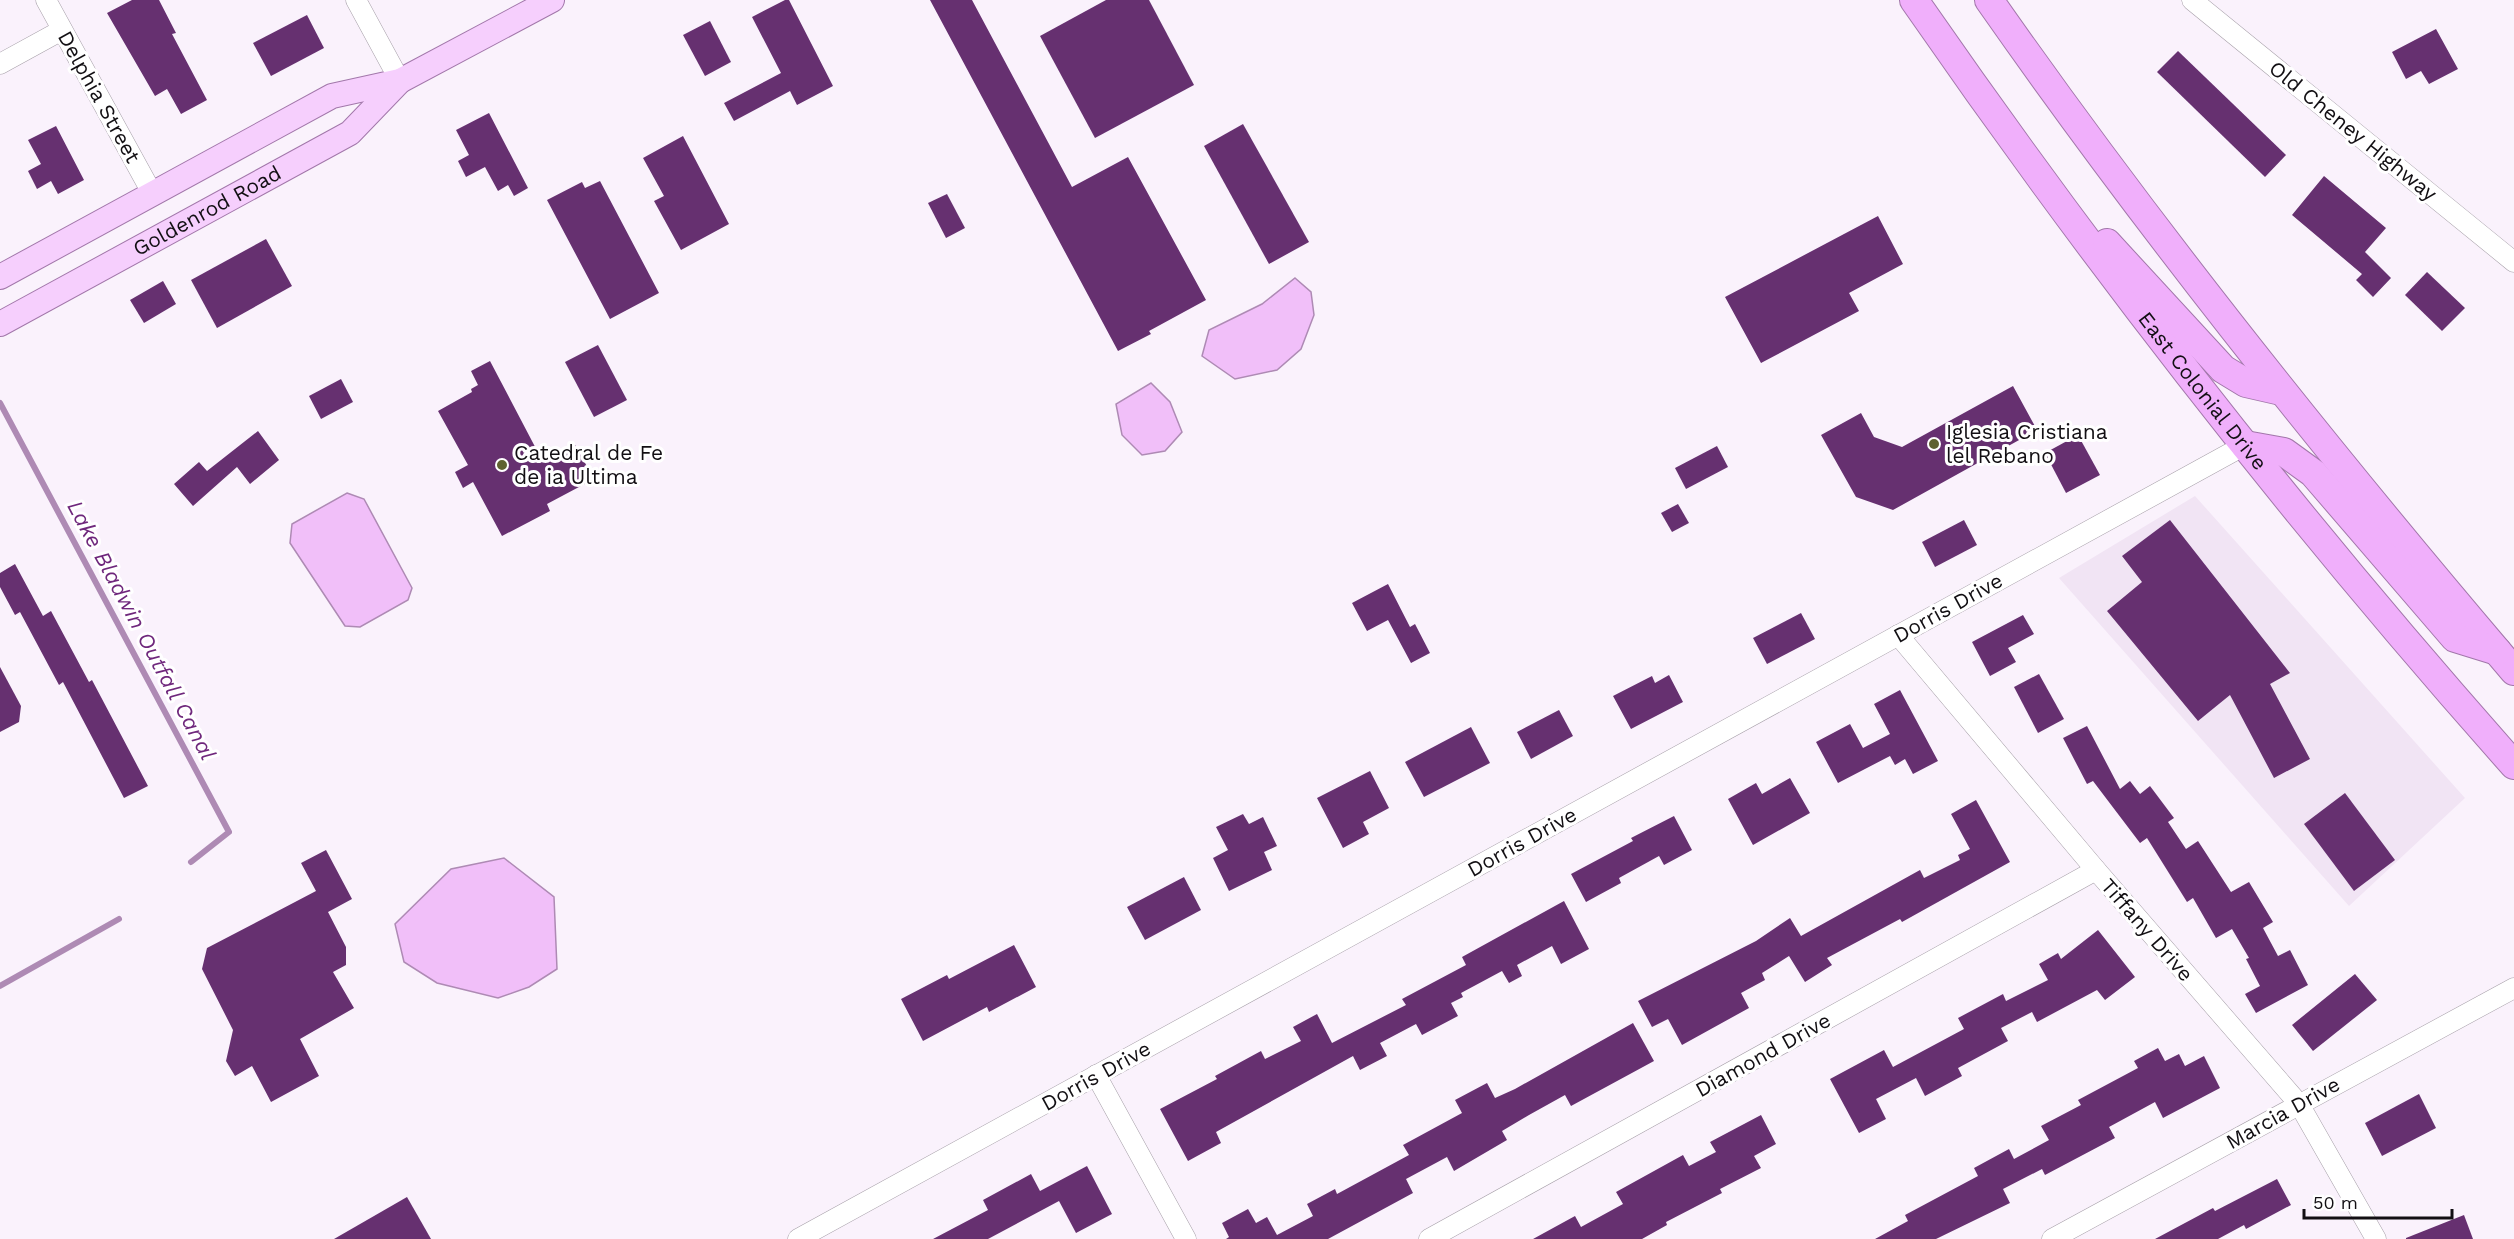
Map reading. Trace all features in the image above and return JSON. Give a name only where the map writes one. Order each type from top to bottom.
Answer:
[{"type":"highway","name":"East Colonial Drive","points":[[1914,0],[2087,242],[2245,445],[2384,615],[2508,754]]},
{"type":"highway","points":[[1989,0],[2151,223],[2281,391],[2506,661]]},
{"type":"highway","points":[[2087,242],[2109,243],[2223,369],[2246,383],[2281,391]]},
{"type":"highway","points":[[2245,445],[2284,452],[2313,473],[2455,638],[2506,661]]},
{"type":"main road","name":"Goldenrod Road","points":[[0,277],[332,96],[400,81],[552,0]]},
{"type":"main road","name":"Goldenrod Road","points":[[0,324],[350,133],[400,81]]},
{"type":"street","name":"Delphia Street","points":[[45,0],[152,193]]},
{"type":"street","points":[[356,0],[400,81]]},
{"type":"street","name":"Old Cheney Highway","points":[[2192,0],[2514,262]]},
{"type":"street","points":[[0,64],[62,30]]},
{"type":"street","name":"Dorris Drive","points":[[798,1239],[2245,445]]},
{"type":"street","name":"Tiffany Drive","points":[[1898,635],[2096,870],[2299,1104],[2376,1239]]},
{"type":"street","name":"Diamond Drive","points":[[1430,1239],[2096,870]]},
{"type":"street","name":"Marcia Drive","points":[[2052,1239],[2514,988]]},
{"type":"street","points":[[1096,1075],[1186,1239]]},
{"type":"shaded area","points":[[1295,278],[1311,292],[1314,315],[1301,349],[1277,370],[1235,379],[1202,356],[1209,330],[1262,304]]},
{"type":"shaded area","points":[[1151,383],[1170,402],[1182,432],[1165,451],[1142,455],[1122,435],[1116,404]]},
{"type":"shaded area","points":[[347,493],[364,499],[412,588],[408,600],[360,627],[345,626],[290,543],[292,524]]},
{"type":"shaded area","points":[[2195,496],[2465,798],[2349,906],[2059,578]]},
{"type":"shaded area","points":[[504,858],[554,897],[557,969],[529,987],[498,998],[437,983],[404,962],[395,924],[451,869]]},
{"type":"building","points":[[132,0],[159,0],[176,33],[172,34],[207,100],[181,114],[167,89],[155,96],[107,13]]},
{"type":"building","points":[[789,0],[833,86],[797,105],[790,91],[734,121],[724,103],[781,73],[752,17]]},
{"type":"building","points":[[930,0],[972,0],[1072,187],[1128,157],[1206,300],[1149,331],[1151,334],[1118,351]]},
{"type":"building","points":[[1106,0],[1149,0],[1194,85],[1095,138],[1040,36]]},
{"type":"building","points":[[307,15],[324,48],[271,76],[253,43]]},
{"type":"building","points":[[710,21],[731,62],[705,76],[683,35]]},
{"type":"building","points":[[2436,29],[2458,69],[2429,84],[2421,71],[2406,79],[2392,52]]},
{"type":"building","points":[[2178,51],[2286,155],[2265,177],[2157,72]]},
{"type":"building","points":[[489,113],[528,188],[514,196],[508,185],[498,191],[485,167],[466,177],[458,161],[469,155],[456,130]]},
{"type":"building","points":[[1243,124],[1309,242],[1269,264],[1204,146]]},
{"type":"building","points":[[56,126],[84,180],[58,194],[51,181],[37,189],[28,171],[41,164],[28,140]]},
{"type":"building","points":[[683,136],[729,224],[681,250],[654,201],[664,196],[643,158]]},
{"type":"building","points":[[2324,176],[2386,228],[2365,252],[2391,278],[2373,297],[2356,280],[2362,274],[2292,215]]},
{"type":"building","points":[[600,181],[659,293],[610,319],[547,200],[582,182],[585,188]]},
{"type":"building","points":[[947,194],[965,228],[946,238],[928,203]]},
{"type":"building","points":[[1878,216],[1903,264],[1849,293],[1859,311],[1761,363],[1725,297]]},
{"type":"building","points":[[266,239],[292,286],[217,328],[191,280]]},
{"type":"building","points":[[2427,272],[2465,308],[2442,331],[2405,295]]},
{"type":"building","points":[[163,281],[176,304],[144,323],[130,300]]},
{"type":"building","points":[[598,345],[627,400],[594,417],[565,362]]},
{"type":"building","points":[[490,361],[543,462],[575,445],[594,479],[547,504],[550,511],[502,536],[473,482],[463,488],[455,472],[468,465],[438,411],[472,392],[471,389],[478,385],[471,371]]},
{"type":"building","points":[[341,379],[353,402],[321,419],[309,396]]},
{"type":"building","points":[[2013,386],[2037,430],[1893,510],[1856,497],[1821,435],[1861,413],[1874,437],[1902,447]]},
{"type":"building","points":[[258,431],[279,460],[250,484],[237,467],[193,506],[174,484],[199,462],[207,471]]},
{"type":"building","points":[[2078,435],[2100,475],[2066,493],[2045,453]]},
{"type":"building","points":[[1717,446],[1728,467],[1686,489],[1675,468]]},
{"type":"building","points":[[1678,504],[1689,523],[1672,532],[1661,513]]},
{"type":"building","points":[[1964,520],[1977,545],[1935,567],[1922,542]]},
{"type":"building","points":[[2170,520],[2290,673],[2270,684],[2310,759],[2274,778],[2230,695],[2198,721],[2107,611],[2142,582],[2122,556]]},
{"type":"building","points":[[15,564],[43,616],[51,611],[89,682],[92,680],[148,786],[124,798],[63,682],[59,685],[20,612],[15,615],[0,587],[0,573]]},
{"type":"building","points":[[1388,584],[1410,627],[1415,624],[1430,653],[1411,663],[1388,620],[1367,631],[1352,603]]},
{"type":"building","points":[[1801,613],[1815,639],[1767,664],[1753,638]]},
{"type":"building","points":[[2023,615],[2034,634],[2008,648],[2016,662],[1990,676],[1972,642]]},
{"type":"building","points":[[0,667],[21,706],[19,722],[0,732]]},
{"type":"building","points":[[2039,674],[2064,719],[2038,733],[2014,687]]},
{"type":"building","points":[[1669,675],[1683,702],[1631,729],[1613,696],[1652,676],[1655,683]]},
{"type":"building","points":[[1900,690],[1938,761],[1913,774],[1905,759],[1895,765],[1890,756],[1838,783],[1816,742],[1850,724],[1863,748],[1890,734],[1874,704]]},
{"type":"building","points":[[1559,710],[1573,736],[1531,759],[1517,732]]},
{"type":"building","points":[[2087,726],[2120,789],[2130,781],[2140,794],[2150,786],[2174,818],[2168,822],[2186,849],[2198,841],[2231,892],[2249,882],[2273,922],[2263,928],[2278,956],[2290,950],[2308,985],[2256,1013],[2245,994],[2260,986],[2246,959],[2249,958],[2232,929],[2216,938],[2193,898],[2187,902],[2147,838],[2140,843],[2093,781],[2087,784],[2063,738]]},
{"type":"building","points":[[1471,727],[1490,763],[1424,797],[1405,762]]},
{"type":"building","points":[[1370,771],[1389,808],[1363,822],[1369,834],[1343,848],[1317,798]]},
{"type":"building","points":[[1790,778],[1810,813],[1753,845],[1728,799],[1756,783],[1762,794]]},
{"type":"building","points":[[2345,793],[2395,860],[2354,891],[2304,824]]},
{"type":"building","points":[[1976,800],[2010,862],[1902,922],[1900,919],[1827,958],[1832,965],[1805,982],[1789,956],[1762,973],[1765,980],[1741,993],[1749,1008],[1682,1045],[1668,1019],[1652,1027],[1638,1001],[1756,941],[1790,918],[1801,936],[1920,870],[1924,878],[1960,860],[1958,855],[1970,849],[1951,814]]},
{"type":"building","points":[[1243,814],[1249,824],[1263,817],[1277,846],[1264,852],[1272,870],[1229,891],[1213,858],[1228,850],[1216,827]]},
{"type":"building","points":[[1674,816],[1692,850],[1664,865],[1659,856],[1619,878],[1621,883],[1586,902],[1571,874],[1633,841],[1631,838]]},
{"type":"building","points":[[326,850],[352,899],[328,912],[346,947],[346,965],[333,972],[354,1008],[300,1039],[319,1076],[271,1102],[252,1066],[235,1076],[226,1061],[233,1030],[202,969],[207,948],[316,891],[301,863]]},
{"type":"building","points":[[1184,877],[1201,910],[1145,940],[1127,907]]},
{"type":"building","points":[[1564,901],[1589,949],[1561,964],[1552,946],[1517,965],[1522,976],[1509,983],[1502,971],[1461,993],[1463,997],[1451,1003],[1458,1016],[1422,1035],[1416,1024],[1380,1043],[1387,1056],[1360,1070],[1353,1056],[1216,1132],[1221,1143],[1188,1161],[1160,1109],[1217,1079],[1215,1076],[1261,1051],[1265,1059],[1301,1041],[1293,1027],[1317,1014],[1332,1043],[1406,1005],[1402,999],[1466,965],[1462,957]]},
{"type":"building","points":[[2098,930],[2135,977],[2105,1000],[2097,990],[2037,1022],[2032,1012],[2001,1028],[2008,1041],[1958,1068],[1962,1076],[1925,1096],[1916,1078],[1876,1099],[1886,1119],[1859,1133],[1830,1079],[1884,1050],[1893,1067],[1964,1029],[1958,1018],[2003,994],[2006,1001],[2048,980],[2039,964],[2058,953],[2061,959]]},
{"type":"building","points":[[1014,945],[1036,987],[989,1012],[987,1007],[923,1041],[901,999],[947,975],[949,979]]},
{"type":"building","points":[[2355,974],[2377,1000],[2313,1051],[2292,1025]]},
{"type":"building","points":[[1633,1023],[1654,1061],[1571,1106],[1565,1095],[1502,1131],[1507,1140],[1454,1171],[1447,1157],[1406,1179],[1413,1193],[1328,1239],[1226,1239],[1229,1237],[1222,1223],[1248,1209],[1256,1223],[1267,1217],[1277,1235],[1313,1216],[1307,1204],[1335,1189],[1337,1194],[1409,1155],[1403,1145],[1462,1113],[1455,1100],[1487,1083],[1495,1098]]},
{"type":"building","points":[[2158,1048],[2165,1061],[2179,1054],[2185,1066],[2204,1056],[2220,1088],[2163,1118],[2155,1102],[2109,1127],[2115,1138],[2045,1175],[2042,1169],[2003,1189],[2010,1203],[1936,1239],[1875,1239],[1908,1221],[1905,1215],[1978,1176],[1974,1168],[2009,1149],[2014,1159],[2049,1140],[2041,1126],[2081,1105],[2078,1100],[2138,1068],[2134,1061]]},
{"type":"building","points":[[2419,1094],[2436,1128],[2382,1156],[2365,1123]]},
{"type":"building","points":[[1761,1115],[1776,1144],[1754,1156],[1761,1168],[1720,1189],[1722,1193],[1666,1222],[1667,1225],[1642,1239],[1533,1239],[1575,1216],[1581,1227],[1623,1204],[1616,1192],[1683,1155],[1689,1166],[1716,1152],[1710,1142]]},
{"type":"building","points":[[1087,1166],[1112,1214],[1076,1233],[1059,1201],[988,1239],[933,1239],[988,1210],[983,1200],[1031,1174],[1040,1191]]},
{"type":"building","points":[[2277,1179],[2291,1205],[2246,1229],[2244,1225],[2218,1239],[2155,1239],[2213,1208],[2215,1211]]},
{"type":"building","points":[[407,1197],[431,1239],[334,1239]]},
{"type":"building","points":[[2464,1215],[2473,1239],[2406,1239],[2406,1238]]},
{"type":"waterway","name":"Lake Bladwin Outfall Canal","points":[[0,403],[229,832],[191,862]]},
{"type":"waterway","name":"Lake Bladwin Outfall Canal","points":[[0,986],[119,919]]},
{"type":"place","name":"Iglesia Cristiana lel Rebano","points":[[1934,444]]},
{"type":"place","name":"Catedral de Fe de ia Ultima","points":[[502,465]]}]
